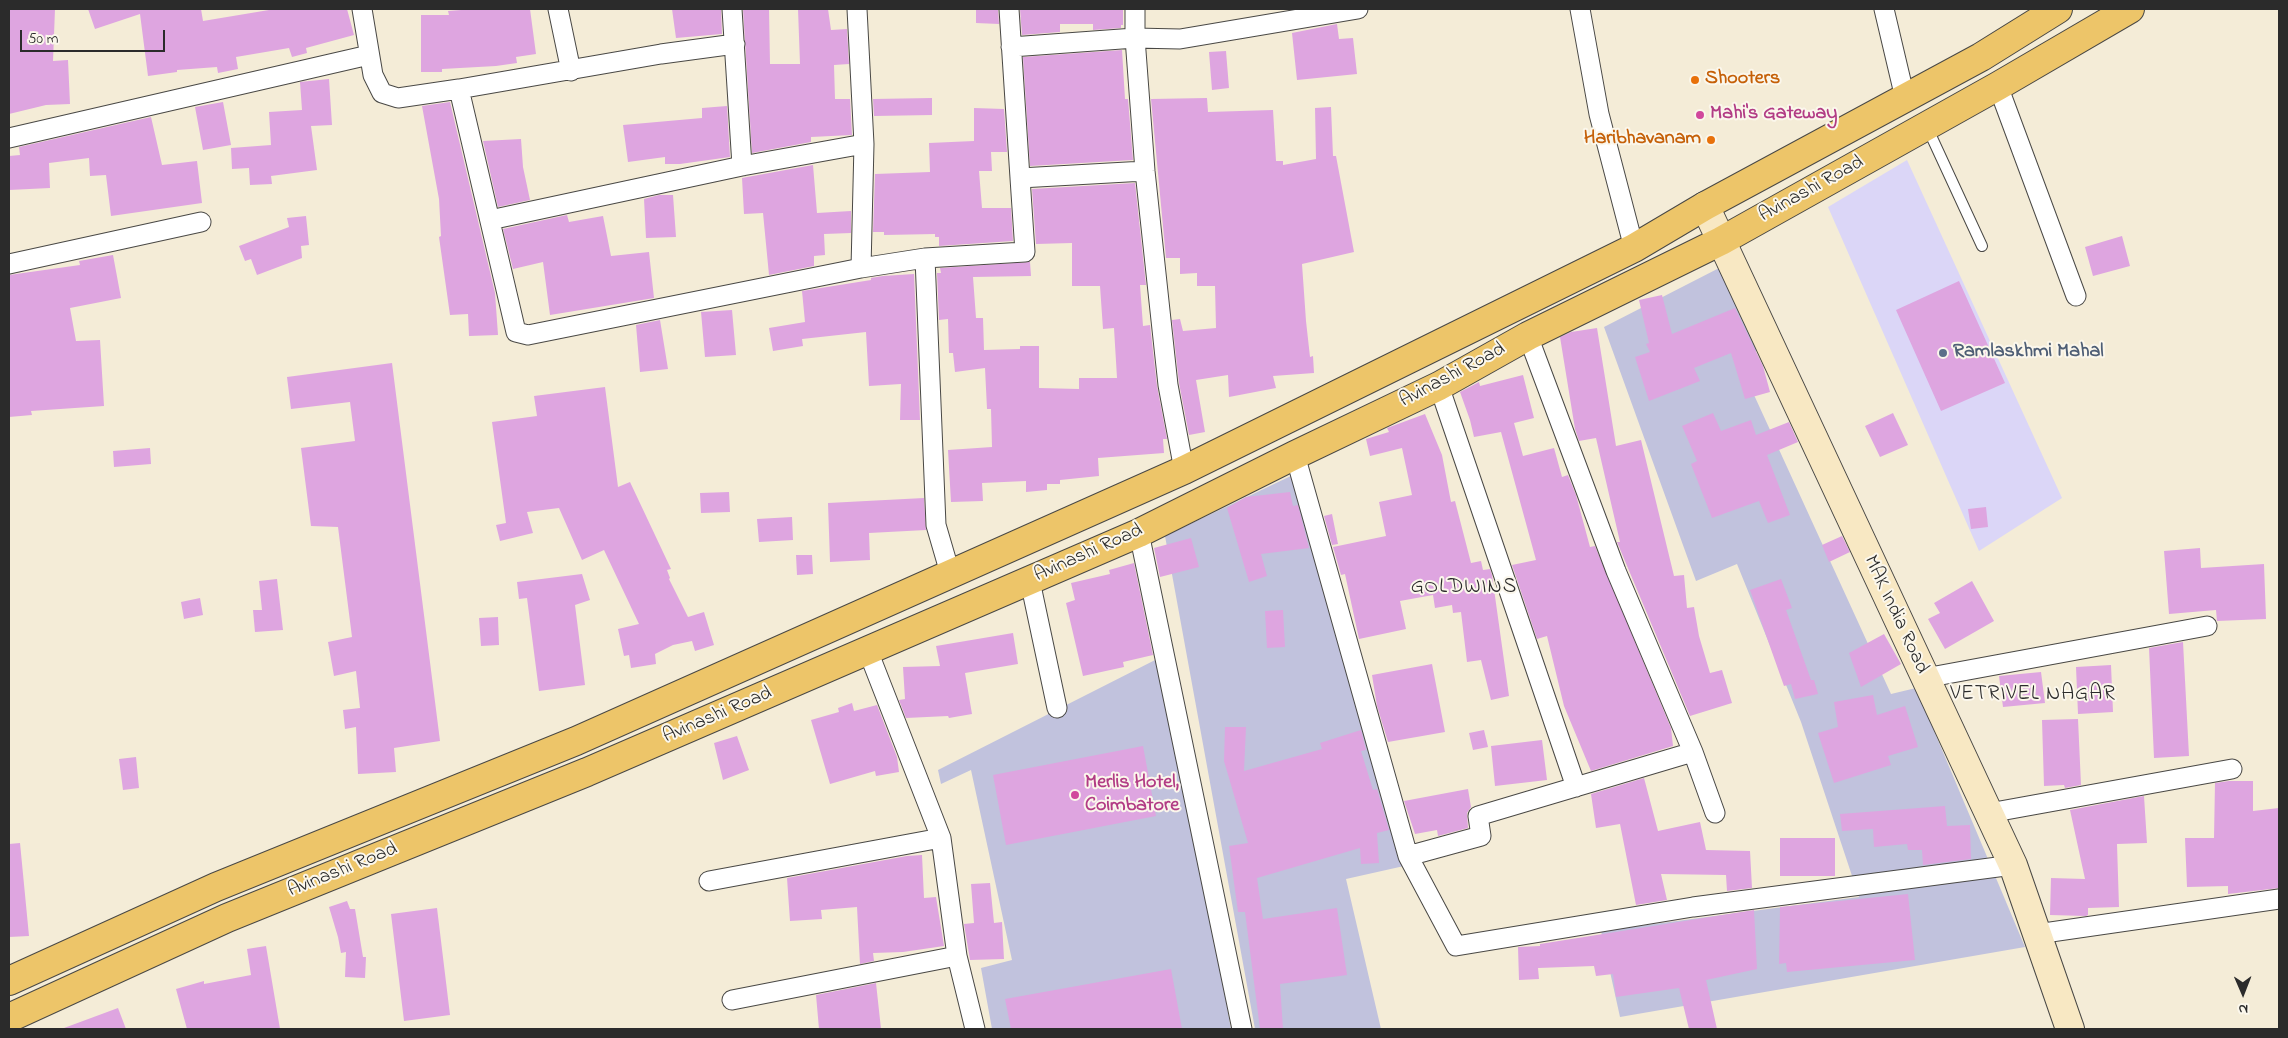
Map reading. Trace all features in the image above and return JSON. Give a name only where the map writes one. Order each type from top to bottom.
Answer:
[{"type":"main road","name":"Avinashi Road","points":[[9,1018],[227,918],[588,772],[1139,533],[1294,455],[1440,386],[1528,336],[1721,240],[1998,86],[2130,9]]},
{"type":"main road","name":"Avinashi Road","points":[[9,981],[216,887],[576,741],[1184,470],[1634,248],[1705,206],[1981,57],[2046,12]]},
{"type":"street","points":[[362,9],[373,75],[382,94],[398,98],[571,71],[661,54],[735,44]]},
{"type":"street","points":[[558,9],[571,71]]},
{"type":"street","points":[[732,9],[742,166]]},
{"type":"street","points":[[857,9],[864,144],[861,268]]},
{"type":"street","points":[[459,89],[516,332],[528,335],[861,268],[925,258],[1025,252],[1009,9]]},
{"type":"street","points":[[1135,9],[1135,38],[1145,171],[1168,385],[1184,470]]},
{"type":"street","points":[[1011,47],[1135,38],[1180,39],[1358,9]]},
{"type":"street","points":[[1580,9],[1599,114],[1634,248]]},
{"type":"street","points":[[1884,9],[1905,98]]},
{"type":"street","points":[[9,138],[369,55]]},
{"type":"street","points":[[1998,86],[2076,296]]},
{"type":"street","points":[[490,220],[742,166],[864,144]]},
{"type":"street","points":[[1020,178],[1145,171]]},
{"type":"street","name":"MAK India Road","points":[[1705,206],[2013,865],[2070,1029]]},
{"type":"street","points":[[9,264],[201,222]]},
{"type":"street","points":[[925,258],[936,525],[950,573]]},
{"type":"street","points":[[1528,336],[1616,571],[1693,752],[1715,813]]},
{"type":"street","points":[[1440,386],[1576,787]]},
{"type":"street","points":[[1294,455],[1408,856],[1456,946],[1694,907],[2013,865]]},
{"type":"street","points":[[1139,533],[1242,1029]]},
{"type":"street","points":[[1030,581],[1056,708]]},
{"type":"street","points":[[1925,678],[2207,626]]},
{"type":"street","points":[[868,651],[941,838],[957,956],[974,1029]]},
{"type":"street","points":[[1408,856],[1481,836],[1478,816],[1693,752]]},
{"type":"street","points":[[1989,812],[2232,769]]},
{"type":"street","points":[[709,881],[941,838]]},
{"type":"street","points":[[2037,934],[2279,899]]},
{"type":"street","points":[[732,1000],[957,956]]},
{"type":"lane","points":[[1927,126],[1982,246]]},
{"type":"shaded area","name":"Ramlaskhmi Mahal","points":[[1907,160],[2062,498],[1979,551],[1828,207]]},
{"type":"shaded area","points":[[1725,265],[1762,348],[1738,360],[1891,694],[1916,688],[2025,947],[1620,1017],[1601,931],[1859,897],[1801,722],[1737,564],[1696,581],[1604,327]]},
{"type":"shaded area","points":[[1295,474],[1404,866],[1346,879],[1381,1029],[1255,1029],[1165,536]]},
{"type":"shaded area","points":[[1163,656],[1231,1029],[992,1029],[981,968],[1012,960],[971,770],[941,784],[938,770]]},
{"type":"building","points":[[9,9],[55,9],[53,61],[68,60],[70,104],[46,105],[9,114]]},
{"type":"building","points":[[88,9],[201,9],[203,21],[275,9],[347,9],[354,35],[306,48],[307,53],[292,57],[289,48],[236,57],[238,69],[218,73],[217,67],[177,70],[177,72],[148,76],[140,14],[95,29]]},
{"type":"building","points":[[530,9],[536,54],[516,57],[517,63],[442,69],[442,72],[421,72],[421,15],[449,15],[448,11]]},
{"type":"building","points":[[672,9],[721,9],[722,34],[676,38]]},
{"type":"building","points":[[743,9],[769,9],[770,64],[800,64],[798,9],[828,9],[831,30],[847,29],[849,64],[834,65],[835,99],[850,99],[852,135],[811,137],[811,142],[752,153]]},
{"type":"building","points":[[976,9],[998,9],[999,24],[976,23]]},
{"type":"building","points":[[1020,9],[1123,9],[1123,25],[1121,25],[1121,28],[1093,30],[1093,24],[1060,24],[1060,32],[1022,35]]},
{"type":"building","points":[[1337,24],[1339,39],[1353,38],[1357,74],[1297,80],[1292,33]]},
{"type":"building","points":[[1122,50],[1125,99],[1128,99],[1133,160],[1030,166],[1023,57]]},
{"type":"building","points":[[1226,51],[1229,88],[1212,90],[1209,52]]},
{"type":"building","points":[[329,79],[332,125],[311,126],[317,170],[271,176],[272,184],[250,185],[249,168],[232,169],[231,148],[271,145],[269,112],[302,110],[300,82]]},
{"type":"building","points":[[932,98],[932,115],[874,116],[873,99]]},
{"type":"building","points":[[1207,98],[1208,112],[1273,110],[1276,161],[1283,161],[1283,165],[1316,159],[1315,108],[1331,107],[1333,156],[1336,156],[1354,252],[1302,264],[1306,321],[1310,357],[1313,356],[1314,373],[1273,376],[1276,388],[1229,397],[1228,375],[1196,380],[1205,432],[1189,435],[1179,383],[1172,320],[1180,319],[1183,331],[1216,328],[1215,286],[1197,286],[1197,273],[1180,274],[1180,258],[1166,258],[1151,99]]},
{"type":"building","points":[[223,102],[231,145],[203,150],[195,107]]},
{"type":"building","points":[[450,102],[495,293],[498,335],[469,336],[468,314],[450,315],[439,237],[441,236],[439,199],[422,106]]},
{"type":"building","points":[[727,106],[730,157],[680,164],[665,164],[665,157],[628,162],[623,125],[702,118],[702,108]]},
{"type":"building","points":[[974,108],[1004,109],[1007,152],[991,152],[992,171],[979,171],[982,208],[1011,208],[1013,241],[939,246],[939,237],[935,237],[935,234],[884,235],[884,232],[873,232],[875,174],[930,172],[929,143],[974,141]]},
{"type":"building","points":[[151,117],[162,165],[197,161],[202,203],[111,216],[106,175],[90,176],[89,158],[49,163],[50,188],[9,190],[9,156],[20,155],[19,147]]},
{"type":"building","points":[[521,139],[523,167],[530,200],[498,207],[483,141]]},
{"type":"building","points":[[813,165],[817,213],[851,211],[851,233],[824,234],[825,255],[814,256],[814,266],[769,275],[763,213],[744,214],[742,178]]},
{"type":"building","points":[[1135,183],[1146,285],[1140,285],[1143,326],[1150,325],[1157,386],[1167,439],[1163,439],[1164,453],[1098,458],[1099,476],[1060,480],[1060,484],[1047,484],[1047,490],[1026,492],[1026,481],[982,483],[983,501],[951,502],[948,450],[992,447],[991,409],[987,409],[985,368],[955,372],[953,353],[949,353],[948,319],[939,320],[937,273],[941,273],[940,268],[1030,262],[1031,276],[973,277],[976,318],[983,318],[984,350],[1020,349],[1020,346],[1039,346],[1039,388],[1079,389],[1079,378],[1117,378],[1114,328],[1103,329],[1100,286],[1072,286],[1072,243],[1036,244],[1032,189]]},
{"type":"building","points":[[659,195],[673,195],[676,237],[646,238],[644,199]]},
{"type":"building","points":[[567,215],[569,222],[603,216],[611,256],[649,252],[654,298],[550,315],[543,262],[513,269],[503,229]]},
{"type":"building","points":[[306,216],[309,245],[301,246],[302,258],[257,275],[251,259],[245,261],[239,246],[289,227],[287,218]]},
{"type":"building","points":[[2122,236],[2130,266],[2093,276],[2085,247]]},
{"type":"building","points":[[113,255],[121,298],[70,308],[76,341],[100,340],[104,406],[31,411],[32,415],[9,417],[9,275],[80,265],[79,261]]},
{"type":"building","points":[[914,274],[920,420],[900,420],[901,384],[869,386],[866,332],[802,339],[803,346],[773,351],[769,328],[805,322],[802,291],[871,280],[871,278],[883,276]]},
{"type":"building","points":[[1959,281],[2005,383],[1941,411],[1896,310]]},
{"type":"building","points":[[1662,295],[1672,334],[1735,308],[1763,366],[1770,392],[1745,399],[1731,353],[1694,368],[1700,381],[1649,401],[1635,357],[1650,352],[1646,344],[1649,343],[1639,300]]},
{"type":"building","points":[[732,310],[736,355],[705,357],[701,312]]},
{"type":"building","points":[[660,320],[668,369],[640,372],[636,325]]},
{"type":"building","points":[[1597,328],[1616,446],[1641,440],[1674,576],[1684,575],[1687,608],[1694,607],[1699,636],[1710,673],[1722,670],[1732,703],[1690,716],[1617,542],[1620,542],[1596,438],[1579,441],[1575,429],[1560,337],[1571,332]]},
{"type":"building","points":[[392,363],[440,741],[394,748],[396,772],[358,774],[356,727],[345,729],[343,710],[360,708],[356,671],[334,676],[328,642],[352,637],[338,527],[311,526],[301,448],[355,441],[350,402],[291,409],[287,377]]},
{"type":"building","points":[[1523,375],[1534,418],[1514,423],[1523,456],[1554,448],[1562,477],[1568,475],[1576,495],[1590,547],[1595,546],[1671,728],[1673,746],[1591,771],[1564,706],[1547,636],[1537,639],[1512,565],[1536,560],[1501,432],[1474,437],[1460,392],[1479,382],[1480,386]]},
{"type":"building","points":[[605,387],[618,487],[630,482],[671,569],[667,570],[669,579],[688,617],[704,612],[714,645],[695,651],[692,641],[673,645],[655,654],[656,664],[631,668],[629,655],[624,656],[618,629],[639,624],[604,550],[582,560],[559,508],[527,512],[533,533],[500,541],[496,525],[506,523],[492,422],[537,416],[534,396]]},
{"type":"building","points":[[1713,413],[1721,431],[1751,420],[1756,435],[1789,422],[1798,442],[1767,455],[1790,515],[1768,523],[1759,501],[1712,518],[1691,464],[1697,461],[1682,426]]},
{"type":"building","points":[[1893,413],[1908,445],[1880,457],[1865,426]]},
{"type":"building","points":[[1425,414],[1442,455],[1451,502],[1455,501],[1471,563],[1481,561],[1483,570],[1490,569],[1492,575],[1509,696],[1491,700],[1481,660],[1467,662],[1461,612],[1453,613],[1452,605],[1435,608],[1433,595],[1400,601],[1406,629],[1359,639],[1345,574],[1341,575],[1333,547],[1386,536],[1379,502],[1412,495],[1402,448],[1370,456],[1366,439],[1389,432],[1387,428]]},
{"type":"building","points":[[150,448],[151,464],[114,467],[113,451]]},
{"type":"building","points":[[729,492],[730,512],[701,513],[700,493]]},
{"type":"building","points":[[1290,492],[1293,506],[1298,505],[1309,548],[1261,554],[1267,576],[1249,582],[1227,508],[1246,497]]},
{"type":"building","points":[[924,498],[926,530],[869,533],[870,560],[830,562],[828,503]]},
{"type":"building","points":[[1986,507],[1988,527],[1971,529],[1968,509]]},
{"type":"building","points":[[1332,514],[1338,544],[1332,545],[1324,516]]},
{"type":"building","points":[[792,517],[793,540],[759,542],[757,519]]},
{"type":"building","points":[[1842,536],[1850,552],[1829,562],[1822,545]]},
{"type":"building","points":[[1191,538],[1199,567],[1160,577],[1154,548]]},
{"type":"building","points":[[2200,548],[2201,568],[2264,564],[2266,619],[2217,621],[2216,610],[2169,614],[2164,551]]},
{"type":"building","points":[[796,555],[812,555],[813,574],[797,575]]},
{"type":"building","points":[[1134,563],[1153,655],[1123,662],[1124,667],[1083,676],[1066,603],[1075,600],[1071,583],[1110,574],[1109,570]]},
{"type":"building","points":[[582,574],[590,600],[575,605],[585,685],[539,691],[527,598],[519,599],[517,582]]},
{"type":"building","points":[[277,579],[283,630],[255,632],[253,610],[262,610],[259,581]]},
{"type":"building","points":[[1781,579],[1792,608],[1786,610],[1811,680],[1814,680],[1818,694],[1795,699],[1791,684],[1784,686],[1750,590]]},
{"type":"building","points":[[1972,581],[1994,621],[1945,649],[1928,619],[1940,613],[1934,603]]},
{"type":"building","points":[[200,598],[203,615],[184,619],[181,602]]},
{"type":"building","points":[[1283,610],[1285,647],[1267,648],[1265,611]]},
{"type":"building","points":[[498,617],[499,645],[481,646],[479,618]]},
{"type":"building","points":[[1013,633],[1018,664],[965,673],[972,714],[949,718],[948,716],[906,718],[899,700],[905,699],[903,667],[940,666],[936,646]]},
{"type":"building","points":[[1884,634],[1901,664],[1861,687],[1849,653]]},
{"type":"building","points":[[2183,642],[2189,756],[2154,758],[2149,648]]},
{"type":"building","points":[[1432,664],[1445,732],[1388,742],[1377,706],[1372,675]]},
{"type":"building","points":[[2111,665],[2113,712],[2078,714],[2076,667]]},
{"type":"building","points":[[2041,672],[2045,703],[2003,707],[1999,676]]},
{"type":"building","points":[[1873,695],[1877,715],[1905,706],[1918,747],[1888,756],[1891,765],[1834,783],[1818,733],[1838,727],[1834,702]]},
{"type":"building","points":[[852,703],[854,711],[877,705],[897,757],[899,772],[876,776],[875,771],[830,784],[811,720],[839,712],[838,708]]},
{"type":"building","points":[[2078,719],[2081,785],[2065,788],[2064,785],[2044,786],[2042,720]]},
{"type":"building","points":[[1225,727],[1246,727],[1244,771],[1322,749],[1320,743],[1361,730],[1366,750],[1361,751],[1373,790],[1377,789],[1389,830],[1377,833],[1379,863],[1361,864],[1360,848],[1257,878],[1263,919],[1337,908],[1347,975],[1280,984],[1283,1029],[1260,1029],[1245,912],[1238,912],[1229,846],[1248,843],[1224,761]]},
{"type":"building","points":[[1484,730],[1488,747],[1473,750],[1469,733]]},
{"type":"building","points":[[737,736],[749,770],[723,780],[714,743]]},
{"type":"building","points":[[1542,740],[1547,780],[1495,786],[1491,746]]},
{"type":"building","name":"Merlis Hotel, Coimbatore","points":[[1143,746],[1156,816],[1006,845],[993,775]]},
{"type":"building","points":[[136,757],[139,788],[123,790],[119,759]]},
{"type":"building","points":[[1644,778],[1658,831],[1700,822],[1706,850],[1750,851],[1752,888],[1727,891],[1726,875],[1661,874],[1667,900],[1636,905],[1620,824],[1596,828],[1591,794]]},
{"type":"building","points":[[2253,781],[2253,811],[2279,808],[2279,888],[2228,894],[2228,886],[2187,887],[2185,838],[2214,838],[2215,783]]},
{"type":"building","points":[[1468,789],[1471,807],[1467,813],[1468,828],[1438,836],[1437,830],[1415,834],[1404,801]]},
{"type":"building","points":[[2144,796],[2147,843],[2117,844],[2119,907],[2088,908],[2088,915],[2086,916],[2050,915],[2051,878],[2085,879],[2070,810]]},
{"type":"building","points":[[1945,806],[1947,826],[1970,825],[1971,859],[1923,865],[1922,850],[1908,850],[1907,844],[1874,847],[1873,829],[1842,831],[1840,814]]},
{"type":"building","points":[[1780,838],[1835,838],[1835,876],[1780,876]]},
{"type":"building","points":[[20,843],[29,936],[9,937],[9,844]]},
{"type":"building","points":[[922,855],[924,898],[936,897],[944,946],[903,952],[873,953],[874,961],[860,964],[857,907],[821,910],[822,919],[790,921],[787,878],[907,856]]},
{"type":"building","points":[[990,883],[994,923],[1002,922],[1004,959],[970,960],[964,924],[974,923],[971,884]]},
{"type":"building","points":[[1908,894],[1915,960],[1787,972],[1786,963],[1779,964],[1780,907]]},
{"type":"building","points":[[347,901],[350,909],[355,909],[363,957],[366,957],[365,978],[345,977],[346,952],[341,953],[329,907]]},
{"type":"building","points":[[437,908],[450,1015],[404,1021],[391,914]]},
{"type":"building","points":[[1754,910],[1757,969],[1706,980],[1717,1029],[1689,1029],[1679,988],[1616,997],[1613,974],[1596,976],[1594,966],[1538,968],[1539,979],[1519,980],[1518,947],[1540,946],[1540,944]]},
{"type":"building","points":[[266,946],[280,1029],[187,1029],[176,989],[204,981],[204,984],[251,975],[247,949]]},
{"type":"building","points":[[1171,969],[1182,1029],[1011,1029],[1005,999]]},
{"type":"building","points":[[876,983],[881,1029],[819,1029],[816,995]]},
{"type":"building","points":[[118,1008],[126,1029],[64,1028]]},
{"type":"place","name":"Shooters","points":[[1695,80]]},
{"type":"place","name":"Mahi's Gateway","points":[[1700,115]]},
{"type":"place","name":"Haribhavanam","points":[[1711,140]]},
{"type":"place","name":"Ramlaskhmi Mahal","points":[[1943,353]]},
{"type":"place","name":"Merlis Hotel, Coimbatore","points":[[1075,795]]},
{"type":"district","name":"GOLDWINS","points":[[1464,589]]},
{"type":"district","name":"VETRIVEL NAGAR","points":[[2033,696]]}]
